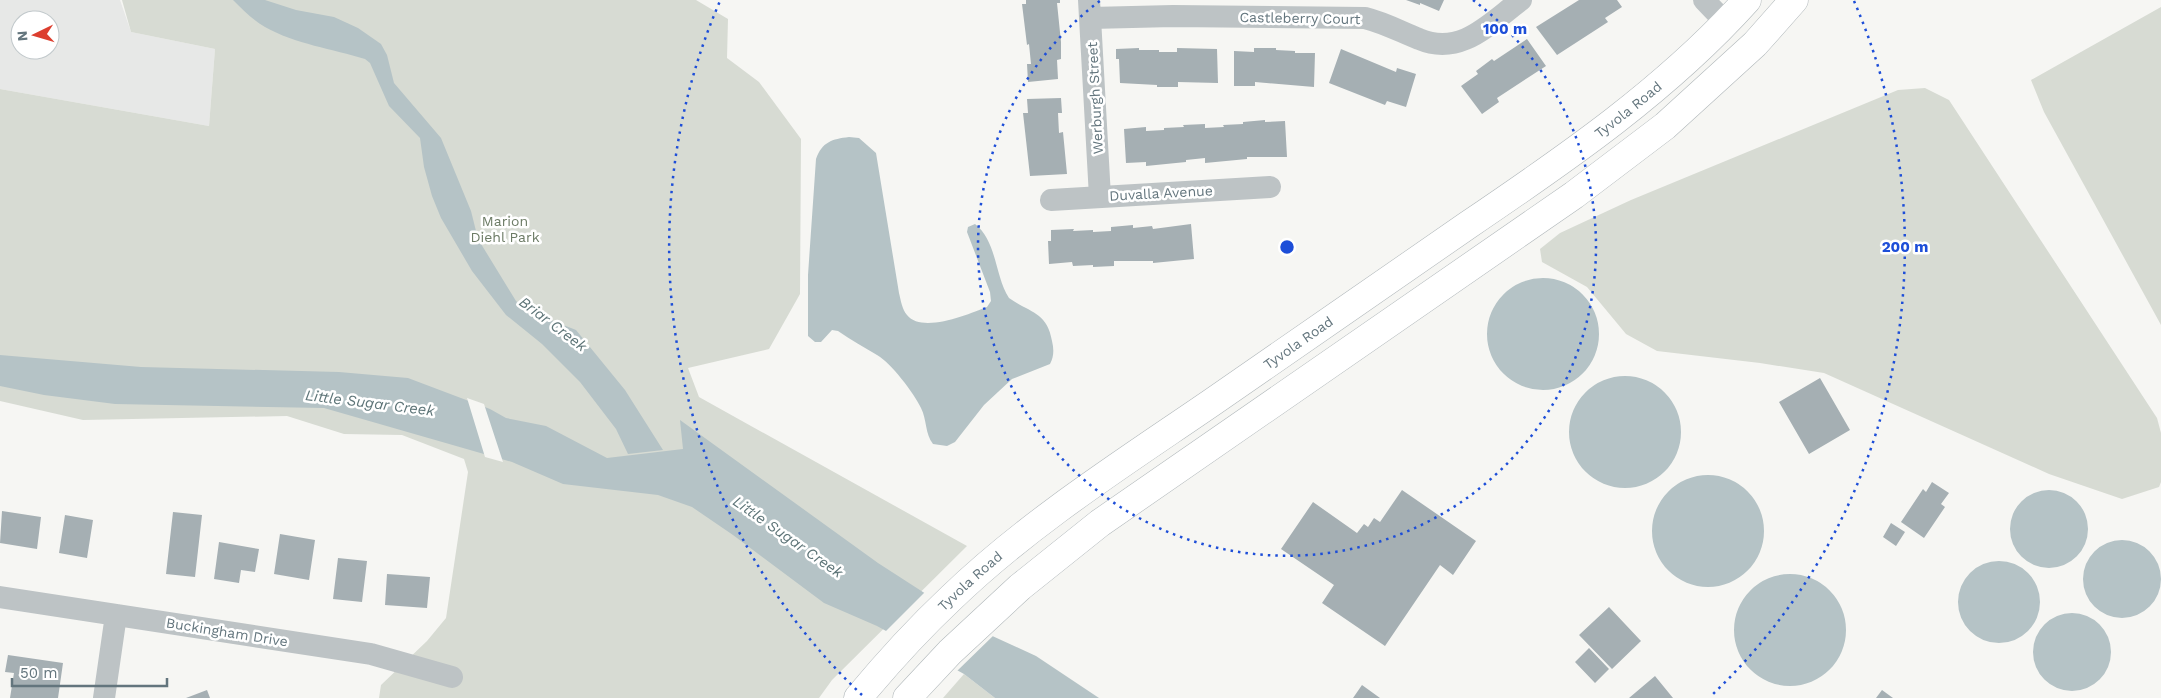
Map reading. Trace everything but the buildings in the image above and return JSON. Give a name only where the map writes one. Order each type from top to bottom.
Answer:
[{"type":"main road","name":"Tyvola Road","points":[[865,689],[953,596],[1090,486],[1599,133],[1658,85],[1747,0]]},
{"type":"main road","points":[[907,698],[950,652],[1020,587],[1070,546],[1154,484],[1574,195],[1636,149],[1665,126],[1755,44],[1794,0]]},
{"type":"street","name":"Castleberry Court","points":[[1090,9],[1173,16],[1365,18],[1381,22],[1428,43],[1445,45],[1456,44],[1468,39],[1521,0]]},
{"type":"street","points":[[1704,0],[1726,22]]},
{"type":"street","name":"Werburgh Street","points":[[1090,9],[1100,197]]},
{"type":"street","name":"Duvalla Avenue","points":[[1051,200],[1270,187]]},
{"type":"street","name":"Buckingham Drive","points":[[0,597],[371,654],[452,678]]},
{"type":"street","points":[[104,698],[116,615]]},
{"type":"shaded area","points":[[0,0],[120,0],[131,32],[215,49],[209,126],[0,89]]},
{"type":"green space","name":"Marion Diehl Park","points":[[122,0],[696,0],[728,19],[727,58],[759,82],[801,139],[800,294],[769,349],[688,368],[699,397],[967,546],[832,680],[819,698],[379,698],[381,685],[427,641],[446,618],[468,472],[464,459],[402,435],[344,434],[287,416],[83,420],[0,401],[0,89],[209,126],[215,49],[131,32]]},
{"type":"green space","points":[[2161,7],[2161,325],[2044,112],[2031,80]]},
{"type":"green space","points":[[1925,88],[1949,100],[2157,418],[2161,433],[2161,482],[2159,487],[2122,499],[2049,474],[1824,373],[1760,363],[1657,351],[1626,334],[1587,287],[1542,262],[1540,249],[1560,233],[1631,200],[1898,90]]},
{"type":"green space","points":[[964,674],[995,698],[943,698]]},
{"type":"water","name":"Briar Creek","points":[[233,0],[265,0],[296,10],[334,17],[358,28],[381,44],[387,55],[394,83],[441,138],[471,211],[478,239],[516,301],[528,311],[576,330],[625,390],[663,450],[628,454],[616,429],[580,382],[542,344],[506,315],[472,271],[441,218],[432,196],[424,167],[420,138],[389,106],[370,63],[365,59],[301,42],[277,33],[256,21]]},
{"type":"water","points":[[849,137],[859,138],[876,153],[899,293],[907,315],[923,323],[934,323],[958,318],[987,307],[991,301],[990,292],[967,232],[968,227],[975,224],[988,240],[1004,289],[1009,298],[1036,314],[1050,331],[1053,350],[1050,364],[1012,379],[984,405],[955,442],[947,446],[933,444],[930,440],[918,402],[902,379],[883,359],[838,331],[832,330],[821,342],[815,342],[808,336],[808,275],[816,159],[818,153],[828,142]]},
{"type":"water","points":[[1543,278],[1554,279],[1564,283],[1582,295],[1594,313],[1598,323],[1598,345],[1594,355],[1582,373],[1564,385],[1554,389],[1543,390],[1532,389],[1522,385],[1504,373],[1492,355],[1488,345],[1487,334],[1488,323],[1492,313],[1504,295],[1522,283],[1532,279]]},
{"type":"water","name":"Little Sugar Creek","points":[[0,355],[141,367],[339,372],[408,378],[490,409],[506,418],[546,426],[607,458],[683,449],[680,420],[878,563],[988,634],[1036,656],[1099,698],[995,698],[964,674],[877,626],[824,603],[692,507],[658,495],[563,484],[512,462],[324,408],[115,404],[44,395],[0,386]]},
{"type":"water","points":[[1625,376],[1636,377],[1646,381],[1664,393],[1676,411],[1680,421],[1680,443],[1676,453],[1664,471],[1646,483],[1636,487],[1625,488],[1614,487],[1604,483],[1586,471],[1574,453],[1570,443],[1569,432],[1570,421],[1574,411],[1586,393],[1604,381],[1614,377]]},
{"type":"water","points":[[1708,475],[1719,476],[1729,480],[1747,492],[1759,510],[1763,520],[1763,542],[1759,552],[1747,570],[1729,582],[1719,586],[1708,587],[1697,586],[1687,582],[1669,570],[1657,552],[1653,542],[1652,531],[1653,520],[1657,510],[1669,492],[1687,480],[1697,476]]},
{"type":"water","points":[[2041,490],[2057,490],[2071,496],[2082,507],[2088,521],[2088,537],[2082,551],[2071,562],[2057,568],[2041,568],[2027,562],[2016,551],[2010,537],[2010,521],[2016,507],[2027,496]]},
{"type":"water","points":[[2114,540],[2130,540],[2144,546],[2155,557],[2161,571],[2161,587],[2155,601],[2144,612],[2130,618],[2114,618],[2100,612],[2089,601],[2083,587],[2083,571],[2089,557],[2100,546]]},
{"type":"water","points":[[1999,561],[2015,564],[2028,573],[2037,586],[2040,602],[2037,618],[2028,631],[2015,640],[1999,643],[1983,640],[1970,631],[1961,618],[1958,602],[1961,586],[1970,573],[1983,564]]},
{"type":"water","points":[[1790,574],[1801,575],[1811,579],[1829,591],[1841,609],[1845,619],[1845,641],[1841,651],[1829,669],[1811,681],[1801,685],[1790,686],[1779,685],[1769,681],[1751,669],[1739,651],[1735,641],[1734,630],[1735,619],[1739,609],[1751,591],[1769,579],[1779,575]]},
{"type":"water","points":[[2064,613],[2080,613],[2094,619],[2105,630],[2111,644],[2111,660],[2105,674],[2094,685],[2080,691],[2064,691],[2050,685],[2039,674],[2033,660],[2033,644],[2039,630],[2050,619]]},
{"type":"pier","points":[[467,398],[484,404],[503,462],[485,457]]},
{"type":"pier","points":[[926,591],[995,634],[956,672],[884,633]]}]
